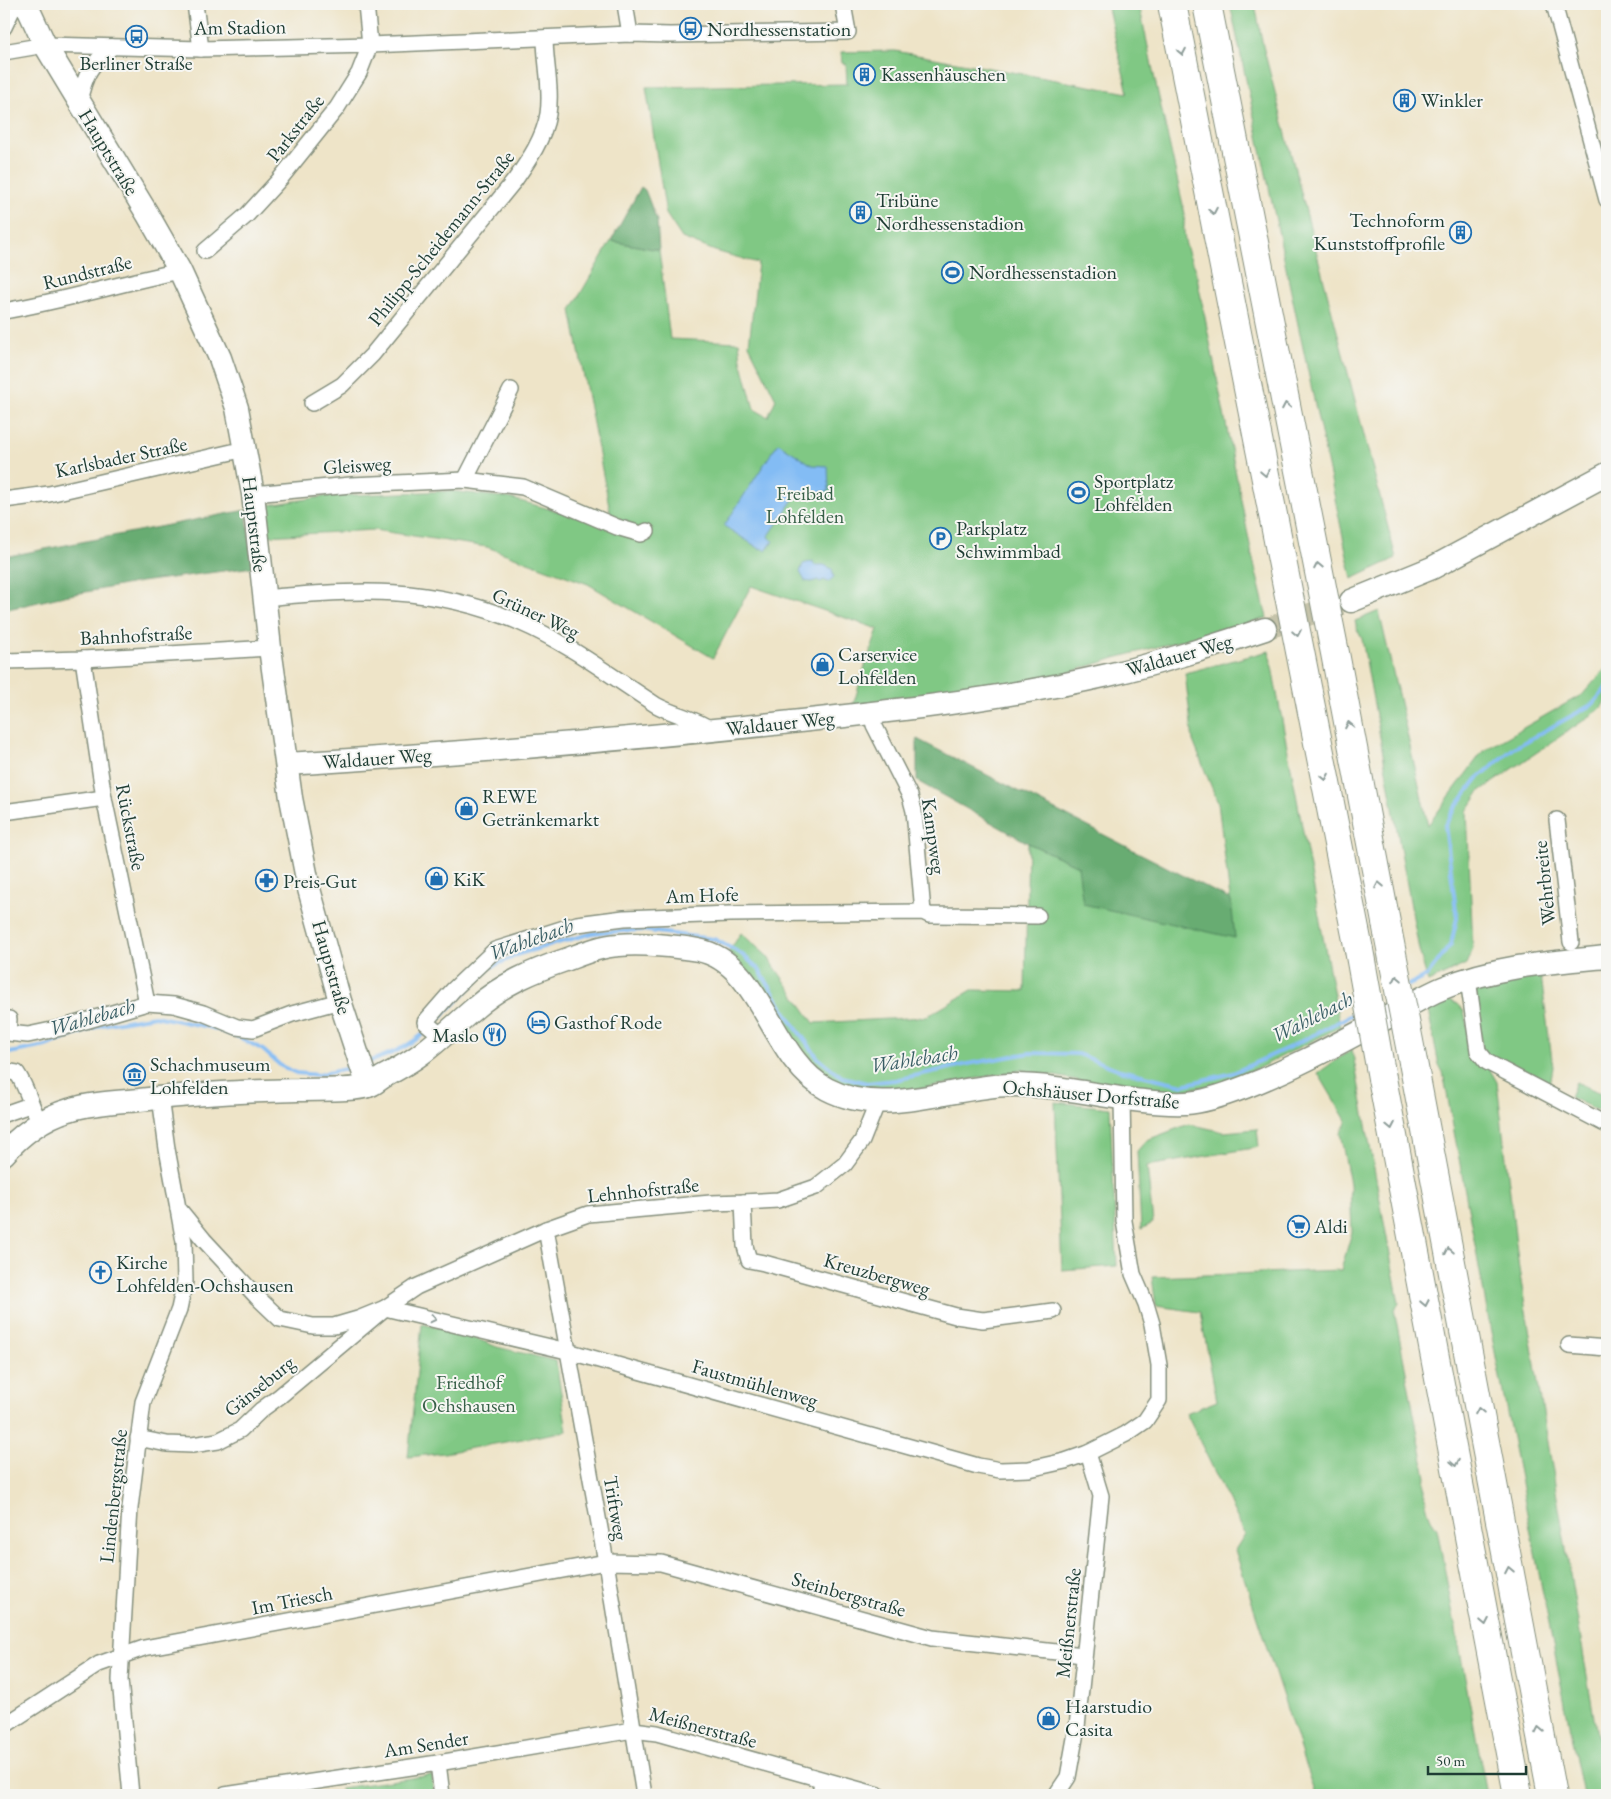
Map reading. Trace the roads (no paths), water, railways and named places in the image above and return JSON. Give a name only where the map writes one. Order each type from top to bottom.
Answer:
[{"type":"highway","points":[[1172,4],[1359,950],[1518,1795]]},
{"type":"highway","points":[[1207,4],[1335,653],[1552,1795]]},
{"type":"main road","name":"Hauptstraße","points":[[26,4],[45,45],[148,215],[180,272],[220,358],[237,408],[253,494],[270,648],[291,798],[309,889],[340,1001],[363,1072]]},
{"type":"main road","points":[[1351,600],[1432,568],[1607,474]]},
{"type":"main road","name":"Waldauer Weg","points":[[287,764],[712,730],[871,714],[1034,689],[1108,675],[1181,656],[1266,629]]},
{"type":"main road","name":"Ochshäuser Dorfstraße","points":[[4,1154],[23,1134],[35,1114],[94,1104],[402,1067],[436,1031],[476,1006],[497,990],[535,970],[613,945],[630,944],[700,951],[716,955],[729,964],[742,978],[787,1049],[810,1076],[824,1087],[842,1096],[859,1100],[878,1101],[902,1100],[986,1086],[1011,1085],[1037,1086],[1155,1102],[1190,1103],[1228,1093],[1268,1078],[1444,987],[1530,964],[1607,957]]},
{"type":"street","points":[[4,27],[15,4]]},
{"type":"street","points":[[195,4],[201,49]]},
{"type":"street","name":"Parkstraße","points":[[205,251],[247,215],[286,172],[337,108],[359,73],[370,44],[366,4]]},
{"type":"street","points":[[625,4],[630,34]]},
{"type":"street","name":"Am Stadion","points":[[45,45],[201,49],[630,34],[848,32],[843,4]]},
{"type":"street","points":[[1554,4],[1607,200]]},
{"type":"street","name":"Philipp-Scheidemann-Straße","points":[[312,404],[342,385],[372,355],[514,182],[530,159],[548,115],[546,38]]},
{"type":"street","points":[[4,52],[45,45]]},
{"type":"street","points":[[79,102],[88,71],[96,59],[112,47]]},
{"type":"street","name":"Rundstraße","points":[[4,311],[74,298],[136,281],[180,272]]},
{"type":"street","points":[[465,480],[511,390]]},
{"type":"street","name":"Karlsbader Straße","points":[[4,500],[48,494],[245,449]]},
{"type":"street","name":"Gleisweg","points":[[253,494],[351,485],[465,480],[523,487],[617,527],[641,534],[647,531]]},
{"type":"street","name":"Grüner Weg","points":[[265,598],[342,591],[375,591],[434,597],[464,603],[520,623],[584,658],[666,711],[702,723],[712,730]]},
{"type":"street","name":"Bahnhofstraße","points":[[4,661],[270,648]]},
{"type":"street","name":"Rückstraße","points":[[83,658],[104,798],[147,1003]]},
{"type":"street","name":"Kampweg","points":[[871,714],[874,726],[910,796],[914,811],[923,912]]},
{"type":"street","points":[[4,812],[104,798]]},
{"type":"street","name":"Wehrbreite","points":[[1557,820],[1571,942]]},
{"type":"street","name":"Am Hofe","points":[[436,1031],[425,1022],[453,990],[495,950],[577,924],[624,918],[730,914],[923,912],[929,916],[1038,916]]},
{"type":"street","points":[[1468,980],[1478,1050],[1487,1062],[1607,1125]]},
{"type":"street","points":[[9,1019],[8,1033],[28,1035],[61,1028],[147,1003],[174,1005],[193,1010],[237,1027],[253,1029],[292,1014],[340,1001]]},
{"type":"street","points":[[4,1071],[17,1073],[25,1085],[35,1114],[4,1114]]},
{"type":"street","points":[[160,1097],[178,1208],[204,1240],[280,1319],[313,1326],[334,1326],[385,1308]]},
{"type":"street","name":"Faustmühlenweg","points":[[385,1308],[567,1352],[978,1466],[1000,1470],[1029,1469],[1066,1461],[1088,1453],[1145,1422],[1159,1400],[1159,1365],[1152,1324],[1133,1274],[1124,1221],[1122,1098]]},
{"type":"street","name":"Lehnhofstraße","points":[[385,1308],[416,1286],[546,1229],[588,1214],[711,1202],[778,1200],[816,1187],[845,1164],[862,1141],[878,1101]]},
{"type":"street","name":"Kreuzbergweg","points":[[743,1202],[745,1246],[749,1260],[956,1316],[983,1320],[1053,1311]]},
{"type":"street","name":"Lindenbergstraße","points":[[131,1795],[120,1680],[130,1508],[143,1402],[179,1309],[185,1281],[184,1242],[178,1208]]},
{"type":"street","name":"Triftweg","points":[[546,1229],[606,1562],[644,1795]]},
{"type":"street","name":"Gänseburg","points":[[138,1438],[167,1444],[192,1446],[218,1441],[233,1434],[385,1308]]},
{"type":"street","points":[[1569,1345],[1607,1348]]},
{"type":"street","name":"Meißnerstraße","points":[[1056,1795],[1068,1777],[1077,1727],[1101,1496],[1088,1453]]},
{"type":"street","name":"Steinbergstraße","points":[[606,1562],[661,1563],[932,1638],[1083,1655]]},
{"type":"street","name":"Im Triesch","points":[[4,1726],[100,1664],[144,1648],[606,1562]]},
{"type":"street","name":"Meißnerstraße","points":[[633,1730],[657,1733],[878,1795]]},
{"type":"street","name":"Am Sender","points":[[225,1795],[438,1763],[633,1730]]},
{"type":"street","points":[[438,1763],[442,1795]]},
{"type":"street","points":[[820,1795],[822,1780]]},
{"type":"water","points":[[778,443],[812,465],[828,466],[829,491],[796,495],[768,537],[773,541],[766,551],[724,526]]},
{"type":"water","points":[[813,561],[814,565],[824,565],[832,569],[834,577],[828,582],[824,580],[820,582],[818,580],[805,581],[800,572],[803,564]]},
{"type":"waterway","name":"Wahlebach","points":[[1409,985],[1427,976],[1451,944],[1457,918],[1445,825],[1455,808],[1477,779],[1514,748],[1593,704],[1607,687]]},
{"type":"waterway","name":"Wahlebach","points":[[434,1024],[489,968],[522,953],[593,933],[640,930],[714,939],[740,953],[758,968],[793,1024],[818,1058],[842,1077],[867,1083],[895,1080],[1030,1053],[1078,1054],[1120,1070],[1183,1085],[1233,1073],[1292,1046],[1361,1010]]},
{"type":"waterway","name":"Wahlebach","points":[[4,1054],[46,1046],[102,1025],[155,1016],[213,1028],[239,1037],[263,1050],[281,1066],[296,1073],[319,1075],[354,1067]]},
{"type":"waterway","name":"Wahlebach","points":[[368,1062],[400,1049],[429,1029]]},
{"type":"tunnel","points":[[1265,629],[1341,604]]},
{"type":"place","name":"Nordhessenstation","points":[[691,29]]},
{"type":"place","name":"Berliner Straße","points":[[136,37]]},
{"type":"place","name":"Kassenhäuschen","points":[[865,74]]},
{"type":"place","name":"Winkler","points":[[1405,100]]},
{"type":"place","name":"Tribüne Nordhessenstadion","points":[[860,212]]},
{"type":"place","name":"Technoform Kunststoffprofile","points":[[1461,232]]},
{"type":"place","name":"Nordhessenstadion","points":[[953,272]]},
{"type":"place","name":"Sportplatz Lohfelden","points":[[1078,492]]},
{"type":"place","name":"Parkplatz Schwimmbad","points":[[940,539]]},
{"type":"place","name":"Carservice Lohfelden","points":[[822,665]]},
{"type":"place","name":"REWE Getränkemarkt","points":[[466,808]]},
{"type":"place","name":"KiK","points":[[437,879]]},
{"type":"place","name":"Preis-Gut","points":[[267,881]]},
{"type":"place","name":"Gasthof Rode","points":[[538,1022]]},
{"type":"place","name":"Maslo","points":[[495,1035]]},
{"type":"place","name":"Schachmuseum Lohfelden","points":[[134,1075]]},
{"type":"place","name":"Aldi","points":[[1298,1226]]},
{"type":"place","name":"Kirche Lohfelden-Ochshausen","points":[[100,1273]]},
{"type":"place","name":"Haarstudio Casita","points":[[1049,1718]]},
{"type":"park label","name":"Freibad Lohfelden","points":[[805,504]]},
{"type":"park label","name":"Friedhof Ochshausen","points":[[469,1394]]}]
